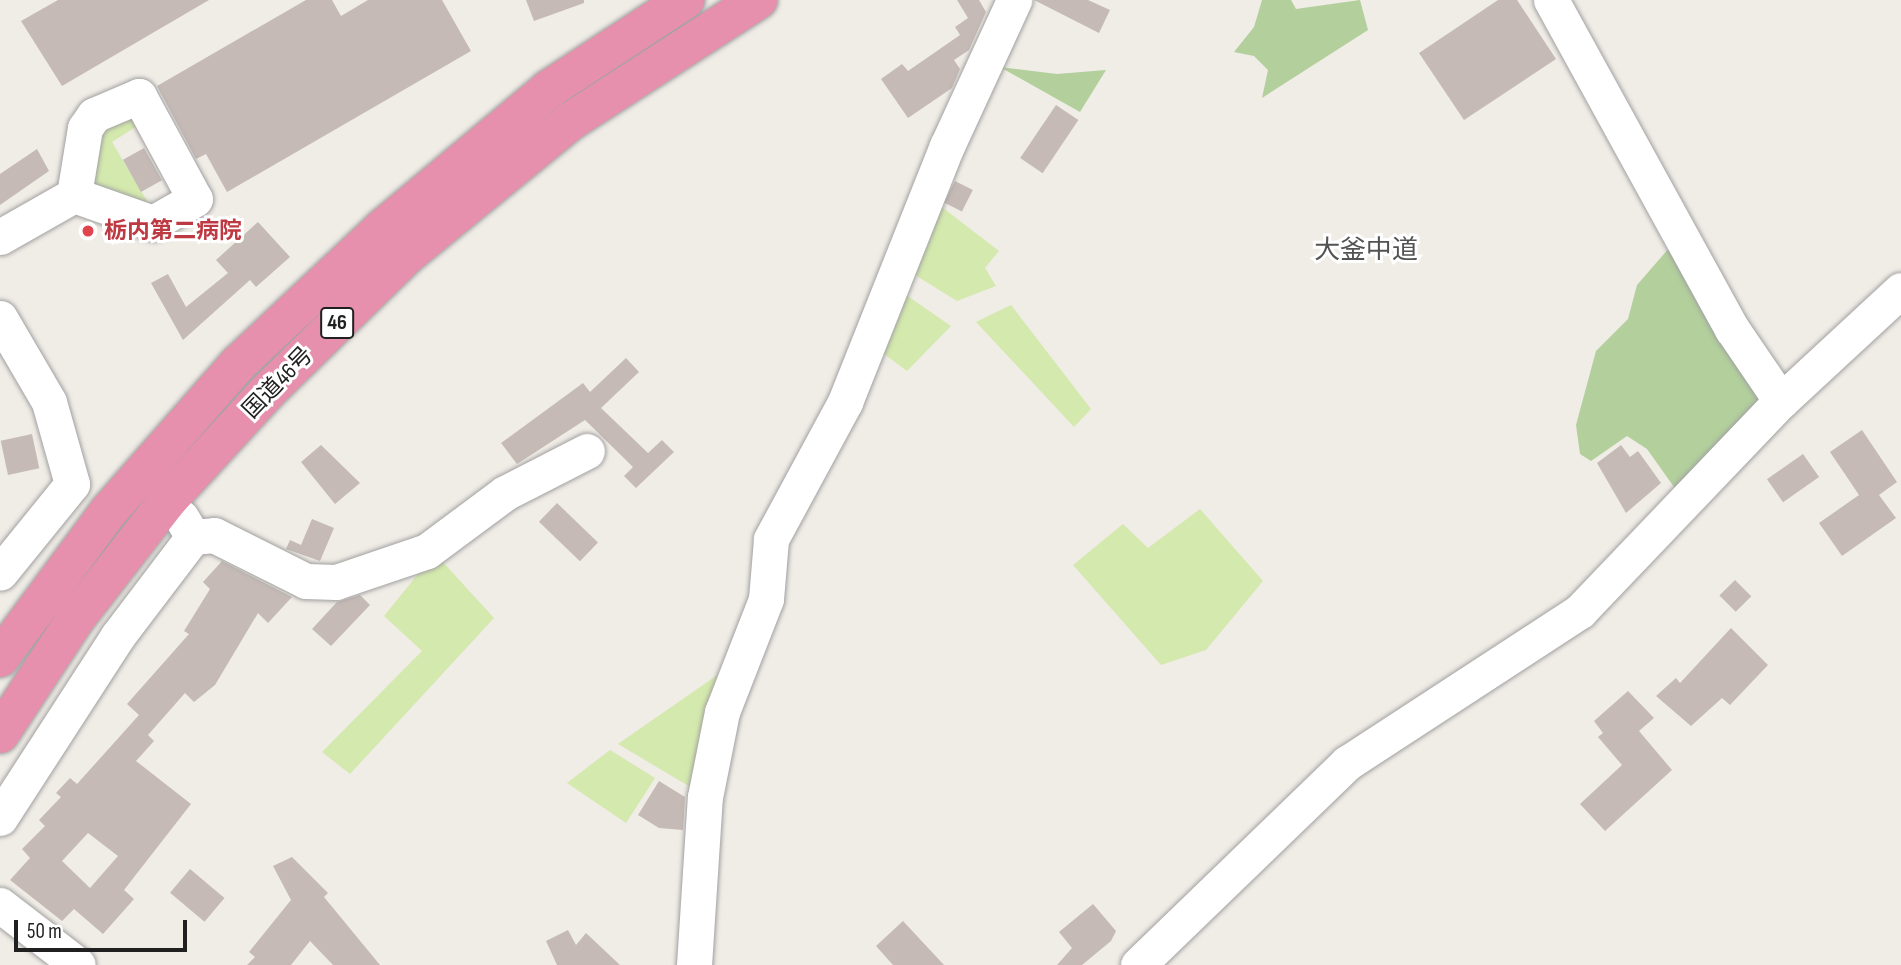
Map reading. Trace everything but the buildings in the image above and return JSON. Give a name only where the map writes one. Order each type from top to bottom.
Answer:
[{"type":"highway","name":"国道46号","points":[[0,658],[108,512],[238,364],[383,228],[549,89],[685,0]]},
{"type":"highway","name":"国道46号","points":[[0,734],[77,617],[169,499],[266,393],[407,255],[571,121],[758,0]]},
{"type":"street","points":[[694,965],[705,797],[722,712],[766,599],[771,539],[845,402],[947,146],[1014,0]]},
{"type":"street","points":[[1551,0],[1732,329],[1780,401]]},
{"type":"street","points":[[0,237],[74,195]]},
{"type":"street","points":[[1138,965],[1347,763],[1580,611],[1780,401],[1901,290]]},
{"type":"street","points":[[0,318],[49,402],[72,484],[108,512]]},
{"type":"street","points":[[0,818],[117,637],[193,537],[214,535],[306,581],[336,582],[428,551],[505,493],[587,451]]},
{"type":"street","points":[[0,573],[72,484]]},
{"type":"street","points":[[169,499],[193,537]]},
{"type":"street","points":[[0,905],[78,965]]},
{"type":"green space","points":[[1262,0],[1291,0],[1296,9],[1360,0],[1368,30],[1262,98],[1268,70],[1254,56],[1234,52],[1254,27]]},
{"type":"green space","points":[[1000,67],[1057,74],[1106,70],[1080,112]]},
{"type":"green space","points":[[128,113],[137,126],[112,142],[150,206],[90,189],[96,133]]},
{"type":"green space","points":[[943,208],[999,251],[985,268],[996,286],[957,301],[907,270],[929,214]]},
{"type":"green space","points":[[1670,247],[1766,395],[1679,494],[1647,449],[1627,436],[1591,461],[1580,454],[1576,425],[1596,351],[1628,319],[1637,285]]},
{"type":"green space","points":[[899,290],[951,326],[907,371],[876,348]]},
{"type":"green space","points":[[1011,305],[1091,409],[1074,427],[976,322]]},
{"type":"green space","points":[[1200,509],[1263,581],[1206,650],[1161,665],[1073,565],[1123,524],[1148,548]]},
{"type":"green space","points":[[441,560],[494,618],[350,774],[322,752],[422,651],[384,616],[418,574]]},
{"type":"green space","points":[[723,671],[692,788],[618,744]]},
{"type":"green space","points":[[610,750],[655,778],[626,823],[567,783]]},
{"type":"place","name":"栃内第二病院","points":[[88,231]]},
{"type":"district","name":"大釜中道","points":[[1366,251]]}]
